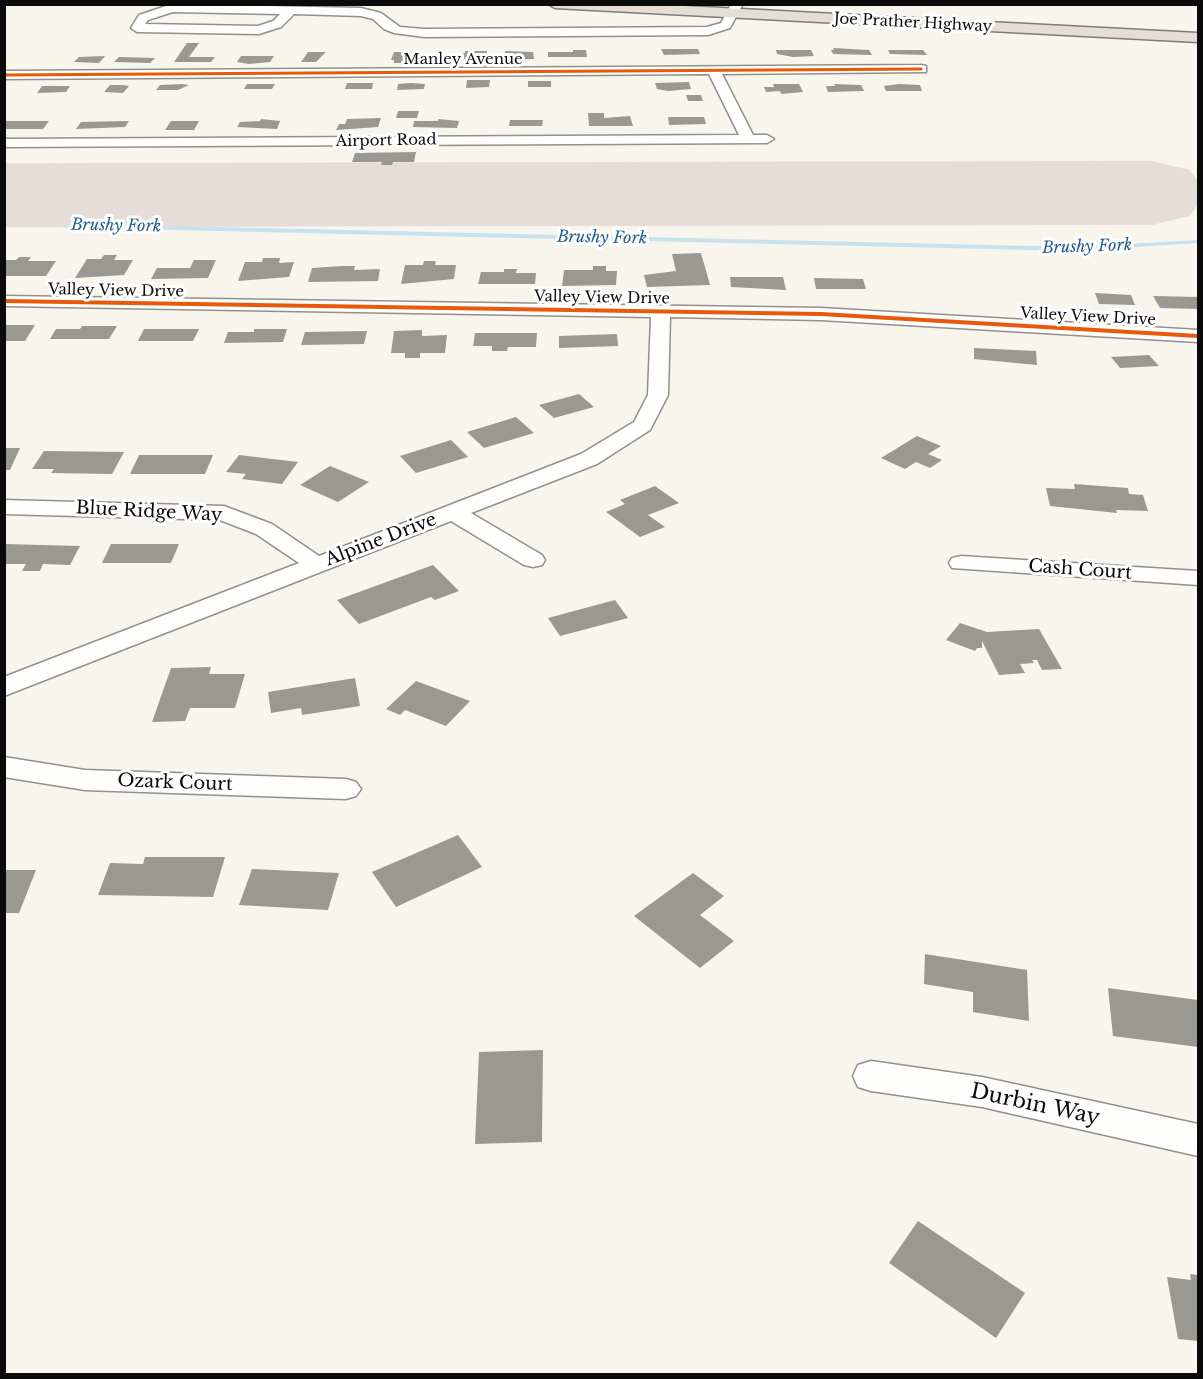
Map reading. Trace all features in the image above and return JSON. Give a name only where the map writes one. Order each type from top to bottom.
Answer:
[{"type":"highway","name":"Joe Prather Highway","points":[[555,4],[739,8],[1198,27]]},
{"type":"highway","name":"Joe Prather Highway","points":[[739,8],[1198,38]]},
{"type":"street","points":[[290,11],[277,24],[259,30],[137,28],[143,18],[172,8],[361,12],[377,16],[387,27],[398,30],[447,34],[708,31],[726,25],[739,8]]},
{"type":"street","name":"Manley Avenue","points":[[4,75],[921,69]]},
{"type":"street","points":[[714,71],[748,140]]},
{"type":"street","name":"Airport Road","points":[[4,143],[767,139]]},
{"type":"street","name":"Valley View Drive","points":[[4,301],[832,315],[1198,336]]},
{"type":"street","name":"Alpine Drive","points":[[4,687],[589,459],[643,426],[658,395],[661,311]]},
{"type":"street","name":"Blue Ridge Way","points":[[4,507],[224,513],[264,529],[317,565]]},
{"type":"street","points":[[453,512],[534,560]]},
{"type":"street","name":"Cash Court","points":[[961,563],[1198,578]]},
{"type":"street","name":"Ozark Court","points":[[4,767],[85,780],[346,789]]},
{"type":"street","name":"Durbin Way","points":[[871,1076],[982,1092],[1198,1140]]},
{"type":"building","points":[[187,43],[199,43],[189,57],[215,57],[211,62],[174,62]]},
{"type":"building","points":[[833,48],[869,50],[872,55],[833,54],[831,50],[834,50]]},
{"type":"building","points":[[661,49],[698,49],[700,54],[664,55]]},
{"type":"building","points":[[573,50],[586,50],[587,57],[548,57],[548,52],[573,52]]},
{"type":"building","points":[[776,50],[811,50],[814,56],[793,57],[777,54]]},
{"type":"building","points":[[888,50],[923,50],[927,55],[890,54]]},
{"type":"building","points":[[465,51],[487,51],[487,58],[451,59],[451,54],[465,53]]},
{"type":"building","points":[[505,51],[533,52],[534,59],[506,60]]},
{"type":"building","points":[[308,52],[326,52],[316,62],[301,62]]},
{"type":"building","points":[[394,52],[411,52],[408,63],[394,63],[394,60],[391,60]]},
{"type":"building","points":[[105,56],[99,63],[74,62],[79,57]]},
{"type":"building","points":[[241,56],[274,56],[270,62],[249,64],[237,62]]},
{"type":"building","points":[[119,57],[155,58],[150,63],[114,62]]},
{"type":"building","points":[[467,80],[490,80],[489,87],[466,88]]},
{"type":"building","points":[[528,81],[551,81],[551,87],[528,87]]},
{"type":"building","points":[[689,82],[691,89],[668,91],[657,89],[655,83]]},
{"type":"building","points":[[347,83],[373,83],[372,89],[345,89]]},
{"type":"building","points":[[247,84],[275,84],[272,89],[244,89]]},
{"type":"building","points":[[398,84],[425,84],[424,89],[397,90]]},
{"type":"building","points":[[773,84],[799,84],[803,92],[781,94],[780,91],[766,92],[764,87],[774,87]]},
{"type":"building","points":[[834,84],[861,85],[864,91],[828,92],[826,86],[835,86]]},
{"type":"building","points":[[110,85],[129,86],[123,93],[104,92]]},
{"type":"building","points":[[160,85],[189,85],[178,90],[156,90]]},
{"type":"building","points":[[920,85],[922,91],[886,91],[884,86]]},
{"type":"building","points":[[42,86],[70,86],[66,92],[37,93]]},
{"type":"building","points":[[686,95],[701,95],[703,101],[688,101]]},
{"type":"building","points":[[398,111],[419,111],[417,118],[396,118]]},
{"type":"building","points":[[588,113],[604,113],[604,118],[630,116],[633,126],[589,126]]},
{"type":"building","points":[[668,117],[704,117],[706,124],[669,125]]},
{"type":"building","points":[[381,118],[378,127],[336,130],[339,124],[345,124],[347,119]]},
{"type":"building","points":[[261,119],[280,121],[277,129],[237,127],[240,122],[260,121]]},
{"type":"building","points":[[438,119],[459,121],[457,128],[413,127],[414,121],[438,121]]},
{"type":"building","points":[[510,120],[543,120],[542,126],[509,126]]},
{"type":"building","points":[[5,121],[49,121],[43,129],[4,129]]},
{"type":"building","points":[[129,121],[125,127],[76,129],[81,122]]},
{"type":"building","points":[[171,121],[199,121],[194,130],[165,130]]},
{"type":"building","points":[[416,152],[414,162],[393,162],[392,165],[381,165],[382,162],[352,162],[355,153]]},
{"type":"building","points":[[701,253],[710,285],[647,287],[644,275],[676,271],[672,254]]},
{"type":"building","points":[[104,255],[117,255],[114,260],[133,260],[124,275],[75,278],[87,259],[101,259]]},
{"type":"building","points":[[19,257],[31,257],[28,261],[56,261],[46,276],[4,276],[4,260],[16,260]]},
{"type":"building","points":[[263,258],[280,258],[279,263],[294,262],[289,277],[238,281],[245,262],[262,262]]},
{"type":"building","points":[[194,260],[216,260],[208,278],[151,279],[157,268],[190,268]]},
{"type":"building","points":[[424,261],[436,261],[435,265],[456,265],[454,279],[401,284],[405,265],[423,265]]},
{"type":"building","points":[[355,266],[354,270],[380,269],[378,281],[308,282],[312,268]]},
{"type":"building","points":[[593,266],[606,266],[606,271],[617,271],[616,285],[562,286],[564,270],[593,270]]},
{"type":"building","points":[[504,269],[517,269],[516,273],[536,273],[535,284],[478,284],[481,272],[504,272]]},
{"type":"building","points":[[730,277],[783,277],[786,290],[731,287]]},
{"type":"building","points":[[814,278],[863,279],[866,289],[816,289]]},
{"type":"building","points":[[1095,293],[1131,295],[1135,305],[1099,304]]},
{"type":"building","points":[[1153,296],[1198,297],[1198,309],[1160,308]]},
{"type":"building","points":[[4,325],[35,325],[25,341],[4,341]]},
{"type":"building","points":[[82,326],[117,326],[109,339],[50,339],[56,329],[80,329]]},
{"type":"building","points":[[144,329],[199,329],[193,341],[138,341]]},
{"type":"building","points":[[254,329],[287,329],[283,342],[224,343],[228,332],[254,332]]},
{"type":"building","points":[[422,330],[422,336],[447,335],[445,353],[420,353],[420,358],[405,358],[405,353],[391,353],[394,331]]},
{"type":"building","points":[[367,331],[364,344],[301,345],[305,332]]},
{"type":"building","points":[[475,333],[537,333],[536,347],[508,347],[507,351],[492,351],[492,346],[473,346]]},
{"type":"building","points":[[617,334],[618,346],[559,348],[559,336]]},
{"type":"building","points":[[974,348],[1036,351],[1037,365],[974,359]]},
{"type":"building","points":[[1149,355],[1159,366],[1120,368],[1111,357]]},
{"type":"building","points":[[579,394],[594,407],[554,418],[539,405]]},
{"type":"building","points":[[516,417],[534,433],[484,448],[467,432]]},
{"type":"building","points":[[917,436],[941,446],[928,454],[942,460],[930,468],[916,462],[905,469],[881,458]]},
{"type":"building","points":[[451,440],[468,457],[416,473],[400,456]]},
{"type":"building","points":[[4,448],[20,448],[10,470],[4,470]]},
{"type":"building","points":[[44,451],[124,452],[112,474],[51,473],[54,469],[32,469]]},
{"type":"building","points":[[139,455],[213,455],[205,474],[130,474]]},
{"type":"building","points":[[239,455],[298,462],[282,484],[242,479],[246,474],[226,472]]},
{"type":"building","points":[[330,466],[369,482],[338,502],[300,485]]},
{"type":"building","points":[[1074,484],[1128,488],[1129,494],[1143,495],[1148,511],[1116,510],[1117,513],[1050,506],[1046,488],[1075,489]]},
{"type":"building","points":[[655,486],[679,503],[648,515],[665,527],[640,537],[606,512],[625,504],[620,500]]},
{"type":"building","points":[[4,544],[80,546],[70,565],[43,564],[40,571],[22,571],[26,564],[4,564]]},
{"type":"building","points":[[111,544],[179,544],[171,563],[102,563]]},
{"type":"building","points":[[433,565],[459,591],[435,600],[431,597],[359,624],[337,600]]},
{"type":"building","points":[[615,600],[628,618],[560,636],[548,618]]},
{"type":"building","points":[[960,623],[987,632],[1039,629],[1062,669],[1042,670],[1037,660],[1032,660],[1034,663],[1020,664],[1025,673],[999,675],[982,641],[982,648],[977,648],[975,651],[946,640]]},
{"type":"building","points":[[211,667],[209,674],[245,674],[235,708],[190,708],[185,721],[152,722],[171,668]]},
{"type":"building","points":[[355,678],[360,706],[302,715],[301,708],[271,713],[268,692]]},
{"type":"building","points":[[416,681],[470,701],[446,726],[405,710],[400,715],[386,709]]},
{"type":"building","points":[[458,835],[482,867],[396,907],[372,872]]},
{"type":"building","points":[[145,857],[225,857],[213,897],[98,895],[110,863],[143,864]]},
{"type":"building","points":[[252,869],[339,873],[328,910],[239,905]]},
{"type":"building","points":[[5,870],[36,870],[19,913],[5,913]]},
{"type":"building","points":[[693,873],[724,896],[700,915],[734,941],[700,968],[634,916]]},
{"type":"building","points":[[925,954],[1027,970],[1029,1021],[973,1012],[973,992],[924,984]]},
{"type":"building","points":[[1108,988],[1198,1000],[1198,1047],[1113,1036]]},
{"type":"building","points":[[543,1050],[542,1142],[475,1144],[479,1052]]},
{"type":"building","points":[[918,1221],[1025,1293],[996,1338],[889,1263]]},
{"type":"building","points":[[1190,1274],[1198,1275],[1198,1341],[1178,1339],[1167,1277],[1191,1280]]},
{"type":"waterway","name":"Brushy Fork","points":[[4,224],[1073,249],[1198,242]]},
{"type":"runway","points":[[4,195],[1152,193]]},
{"type":"cycle path","points":[[4,75],[921,69]]},
{"type":"cycle path","points":[[4,301],[821,314],[1198,336]]}]
